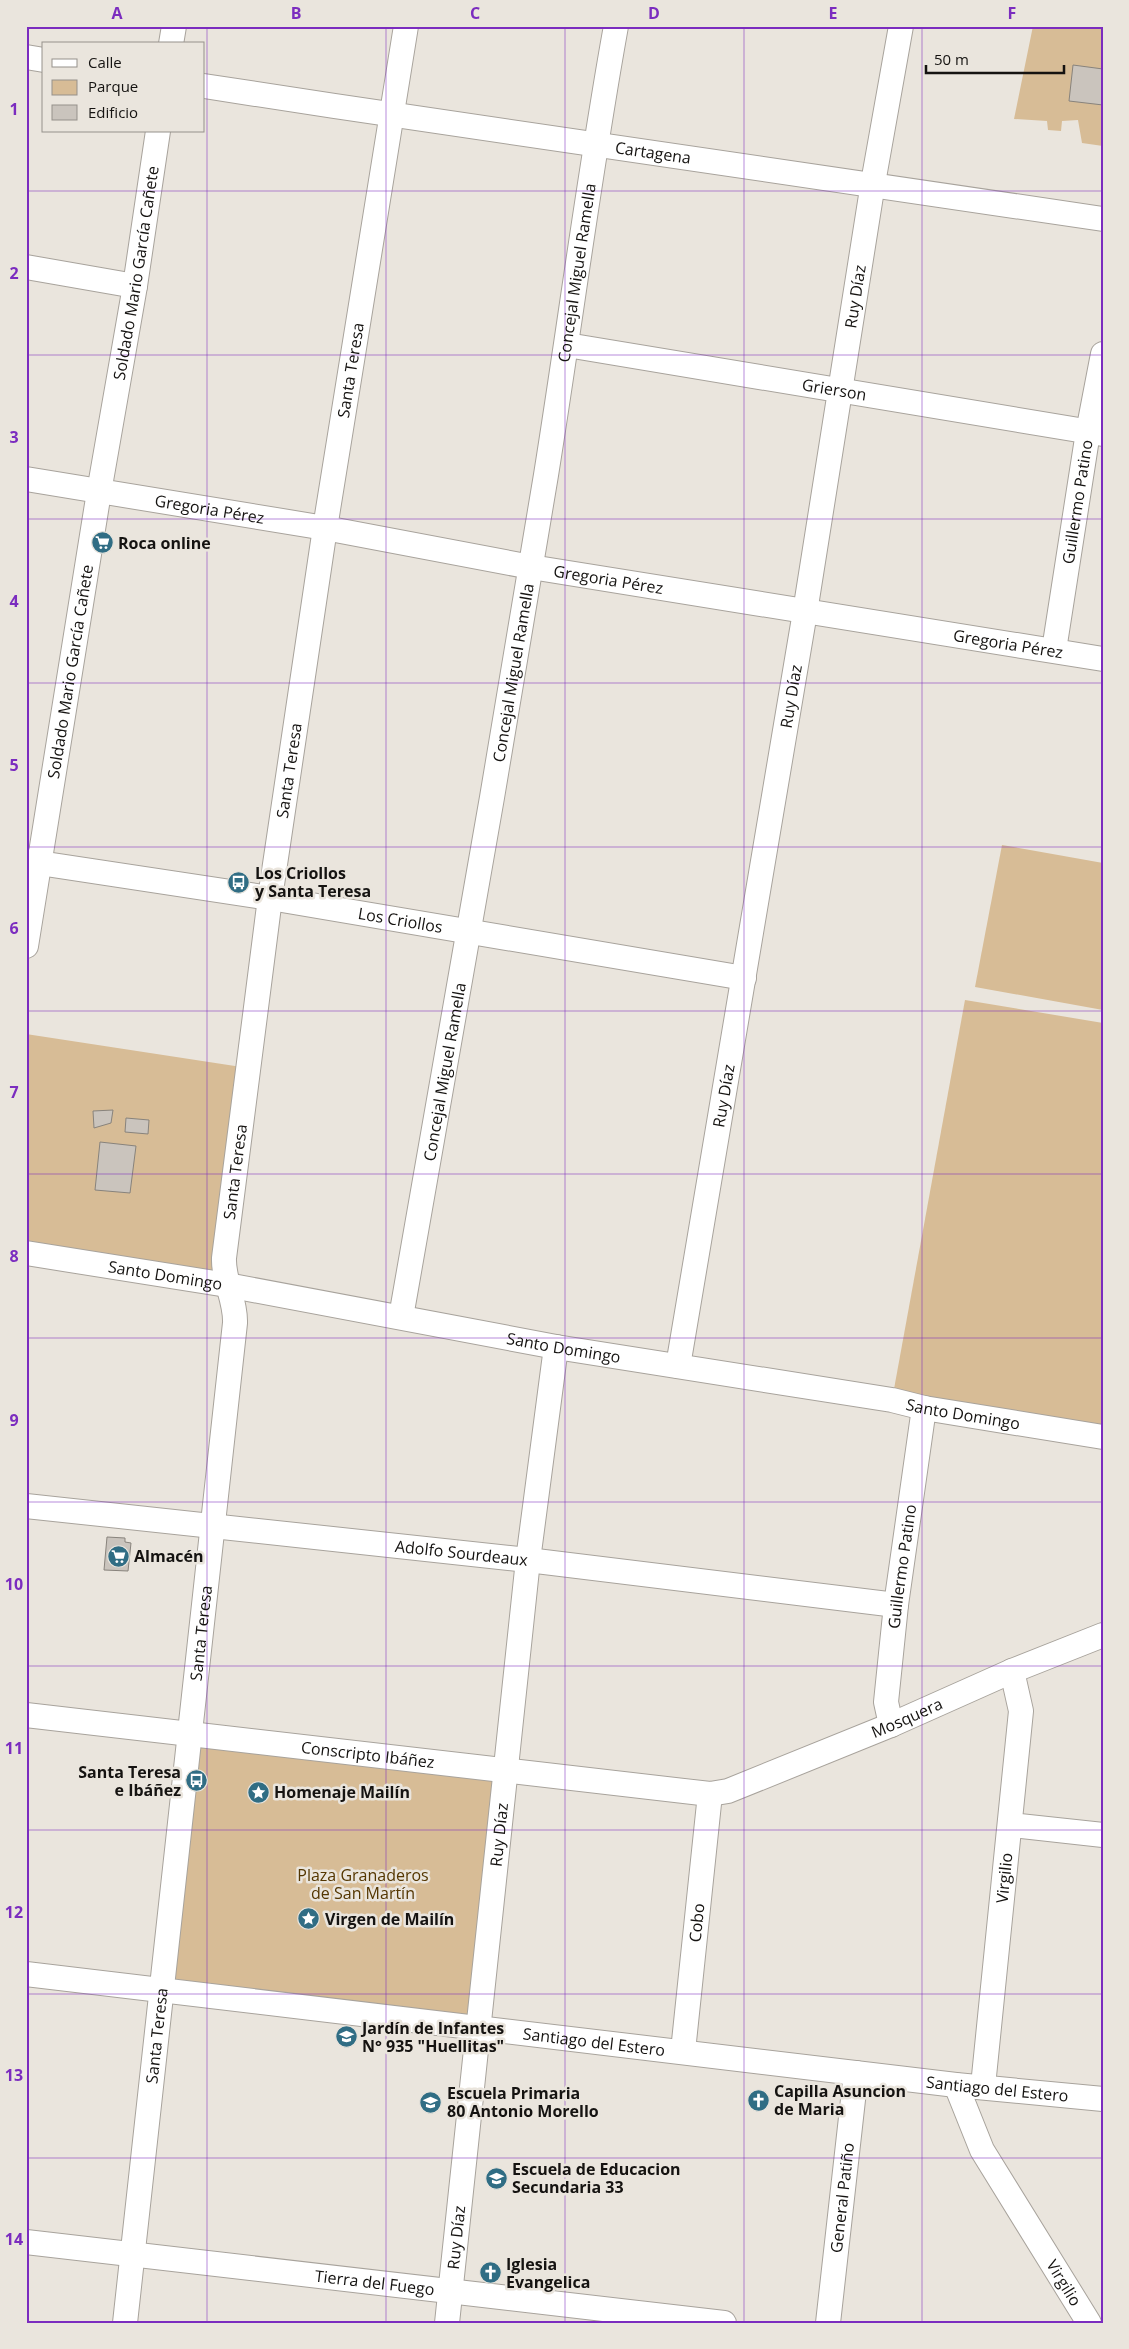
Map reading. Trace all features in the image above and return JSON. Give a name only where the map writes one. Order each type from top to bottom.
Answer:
[{"type":"street","points":[[171,42],[174,26]]},
{"type":"street","name":"Santa Teresa","points":[[125,2323],[131,2253],[235,1323],[236,1309],[223,1270],[224,1258],[270,898],[325,528],[406,26]]},
{"type":"street","name":"Concejal Miguel Ramella","points":[[401,1318],[531,567],[567,345],[594,144],[616,26]]},
{"type":"street","name":"Ruy Díaz","points":[[678,1366],[806,612],[873,183],[901,26]]},
{"type":"street","points":[[26,57],[42,60]]},
{"type":"street","name":"Cartagena","points":[[205,86],[392,116],[873,183],[1103,219]]},
{"type":"street","name":"Soldado Mario García Cañete","points":[[26,946],[33,862],[135,286],[158,132]]},
{"type":"street","points":[[26,266],[135,286]]},
{"type":"street","name":"Grierson","points":[[567,345],[1095,433]]},
{"type":"street","name":"Guillermo Patino","points":[[1054,650],[1095,433],[1103,354]]},
{"type":"street","name":"Gregoria Pérez","points":[[26,479],[325,528],[531,567],[1103,659]]},
{"type":"street","name":"Los Criollos","points":[[33,862],[270,898],[744,978]]},
{"type":"street","name":"Santo Domingo","points":[[26,1253],[227,1285],[556,1347],[892,1400],[924,1408],[1103,1437]]},
{"type":"street","name":"Ruy Díaz","points":[[447,2323],[528,1560],[556,1347]]},
{"type":"street","name":"Guillermo Patino","points":[[891,1725],[886,1702],[896,1605],[924,1408]]},
{"type":"street","name":"Adolfo Sourdeaux","points":[[26,1506],[528,1560],[896,1605]]},
{"type":"street","name":"Mosquera","points":[[710,1794],[728,1791],[891,1725],[1012,1671],[1103,1635]]},
{"type":"street","name":"Virgilio","points":[[983,2086],[1011,1825],[1021,1711],[1012,1671]]},
{"type":"street","name":"Conscripto Ibáñez","points":[[26,1715],[189,1736],[710,1794]]},
{"type":"street","name":"Cobo","points":[[683,2051],[710,1794]]},
{"type":"street","points":[[1011,1825],[1103,1835]]},
{"type":"street","name":"Santiago del Estero","points":[[26,1974],[956,2085],[983,2086],[1103,2099]]},
{"type":"street","name":"General Patiño","points":[[828,2323],[856,2072]]},
{"type":"street","name":"Virgilio","points":[[956,2085],[982,2150],[1090,2323]]},
{"type":"street","name":"Tierra del Fuego","points":[[26,2242],[724,2323]]},
{"type":"green space","points":[[1033,26],[1103,26],[1103,146],[1082,143],[1078,120],[1062,121],[1061,131],[1048,130],[1047,121],[1014,119]]},
{"type":"green space","points":[[1002,845],[1103,863],[1103,1010],[975,987]]},
{"type":"green space","points":[[965,1000],[1103,1023],[1103,1431],[892,1400]]},
{"type":"green space","points":[[26,1034],[248,1068],[227,1285],[26,1253]]},
{"type":"green space","name":"Plaza Granaderos de San Martín","points":[[189,1735],[507,1770],[479,2028],[161,1989]]},
{"type":"building","points":[[1073,65],[1103,69],[1103,105],[1069,101]]},
{"type":"building","points":[[113,1110],[111,1123],[94,1128],[93,1111]]},
{"type":"building","points":[[126,1118],[149,1120],[148,1134],[125,1132]]},
{"type":"building","points":[[100,1142],[136,1146],[130,1193],[95,1190]]},
{"type":"building","name":"Almacén","points":[[107,1537],[125,1538],[125,1542],[131,1543],[128,1571],[104,1570]]},
{"type":"place","name":"Roca online","points":[[102,543]]},
{"type":"place","name":"Los Criollos y Santa Teresa","points":[[239,882]]},
{"type":"place","name":"Almacén","points":[[118,1556]]},
{"type":"place","name":"Santa Teresa e Ibáñez","points":[[197,1781]]},
{"type":"place","name":"Homenaje Mailín","points":[[258,1792]]},
{"type":"place","name":"Virgen de Mailín","points":[[309,1919]]},
{"type":"place","name":"Jardín de Infantes N° 935 \"Huellitas\"","points":[[346,2037]]},
{"type":"place","name":"Capilla Asuncion de Maria","points":[[758,2100]]},
{"type":"place","name":"Escuela Primaria 80 Antonio Morello","points":[[431,2102]]},
{"type":"place","name":"Escuela de Educacion Secundaria 33","points":[[496,2178]]},
{"type":"place","name":"Iglesia Evangelica","points":[[490,2273]]}]
